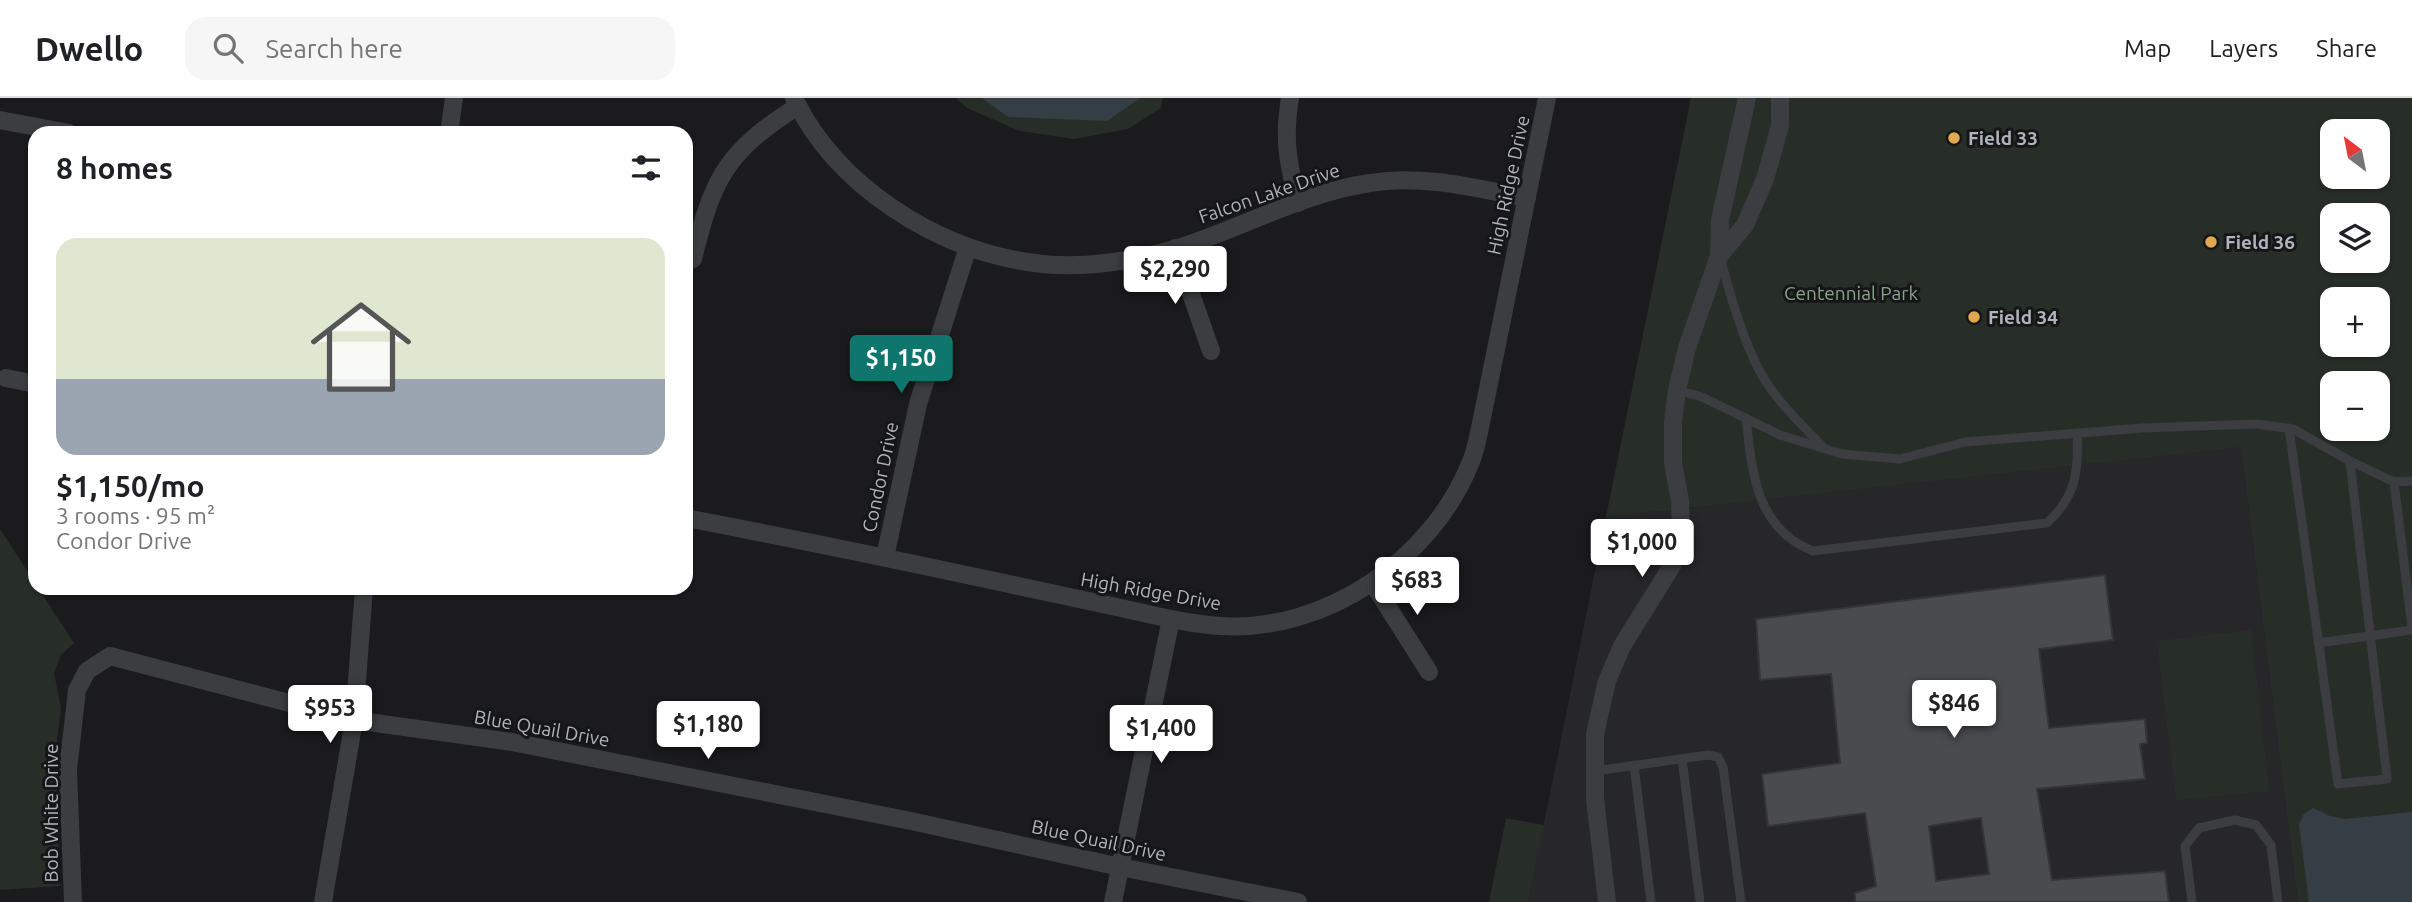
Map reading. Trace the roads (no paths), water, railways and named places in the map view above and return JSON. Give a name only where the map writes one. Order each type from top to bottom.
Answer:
[{"type":"street","points":[[450,126],[454,98]]},
{"type":"street","points":[[1290,98],[1285,127],[1287,160],[1298,203]]},
{"type":"street","name":"High Ridge Drive","points":[[693,519],[885,557],[1171,619],[1220,626],[1257,625],[1301,616],[1336,602],[1372,582],[1406,555],[1434,526],[1454,496],[1471,462],[1547,98]]},
{"type":"street","points":[[1607,902],[1595,799],[1595,734],[1607,681],[1622,646],[1673,564],[1681,535],[1680,501],[1673,462],[1676,390],[1686,348],[1719,256],[1720,220],[1747,98]]},
{"type":"street","points":[[1719,256],[1745,225],[1765,179],[1780,126],[1780,98]]},
{"type":"street","points":[[694,258],[705,209],[720,176],[740,149],[796,102]]},
{"type":"street","name":"Falcon Lake Drive","points":[[796,102],[820,139],[849,174],[880,200],[911,221],[968,247],[1028,262],[1081,265],[1126,260],[1175,248],[1342,188],[1372,182],[1416,179],[1527,198]]},
{"type":"street","points":[[0,120],[32,126]]},
{"type":"street","name":"Condor Drive","points":[[885,557],[918,404],[968,247]]},
{"type":"street","points":[[1175,248],[1211,351]]},
{"type":"street","points":[[6,378],[28,383]]},
{"type":"street","points":[[1372,582],[1429,672]]},
{"type":"street","points":[[323,902],[354,720],[363,595]]},
{"type":"street","points":[[1113,902],[1171,619]]},
{"type":"street","name":"Blue Quail Drive","points":[[110,656],[354,720],[512,742],[897,818],[1120,867],[1298,902]]},
{"type":"street","name":"Bob White Drive","points":[[73,902],[68,770],[77,690],[86,671],[110,656]]},
{"type":"lane","points":[[1719,256],[1736,315],[1759,369],[1785,408],[1825,449]]},
{"type":"lane","points":[[1676,390],[1702,397],[1780,435],[1842,454],[1900,459],[1965,442],[2143,428],[2256,424],[2289,428],[2394,482],[2412,481]]},
{"type":"lane","points":[[1746,418],[1752,474],[1762,503],[1775,523],[1796,544],[1813,551],[2047,523],[2060,512],[2071,492],[2078,462],[2077,433]]},
{"type":"lane","points":[[2289,428],[2338,785],[2386,779],[2350,461]]},
{"type":"lane","points":[[2318,643],[2412,629],[2394,482]]},
{"type":"lane","points":[[1595,771],[1682,758],[1709,755],[1717,757],[1723,767],[1741,902]]},
{"type":"lane","points":[[1682,758],[1700,902]]},
{"type":"lane","points":[[1634,765],[1651,902]]},
{"type":"lane","points":[[2192,902],[2185,846],[2199,828],[2235,820],[2256,825],[2271,845],[2278,902]]},
{"type":"place","name":"Field 33","points":[[1954,138]]},
{"type":"place","name":"Field 36","points":[[2211,242]]},
{"type":"place","name":"Field 34","points":[[1974,317]]},
{"type":"park label","name":"Centennial Park","points":[[1851,293]]}]
